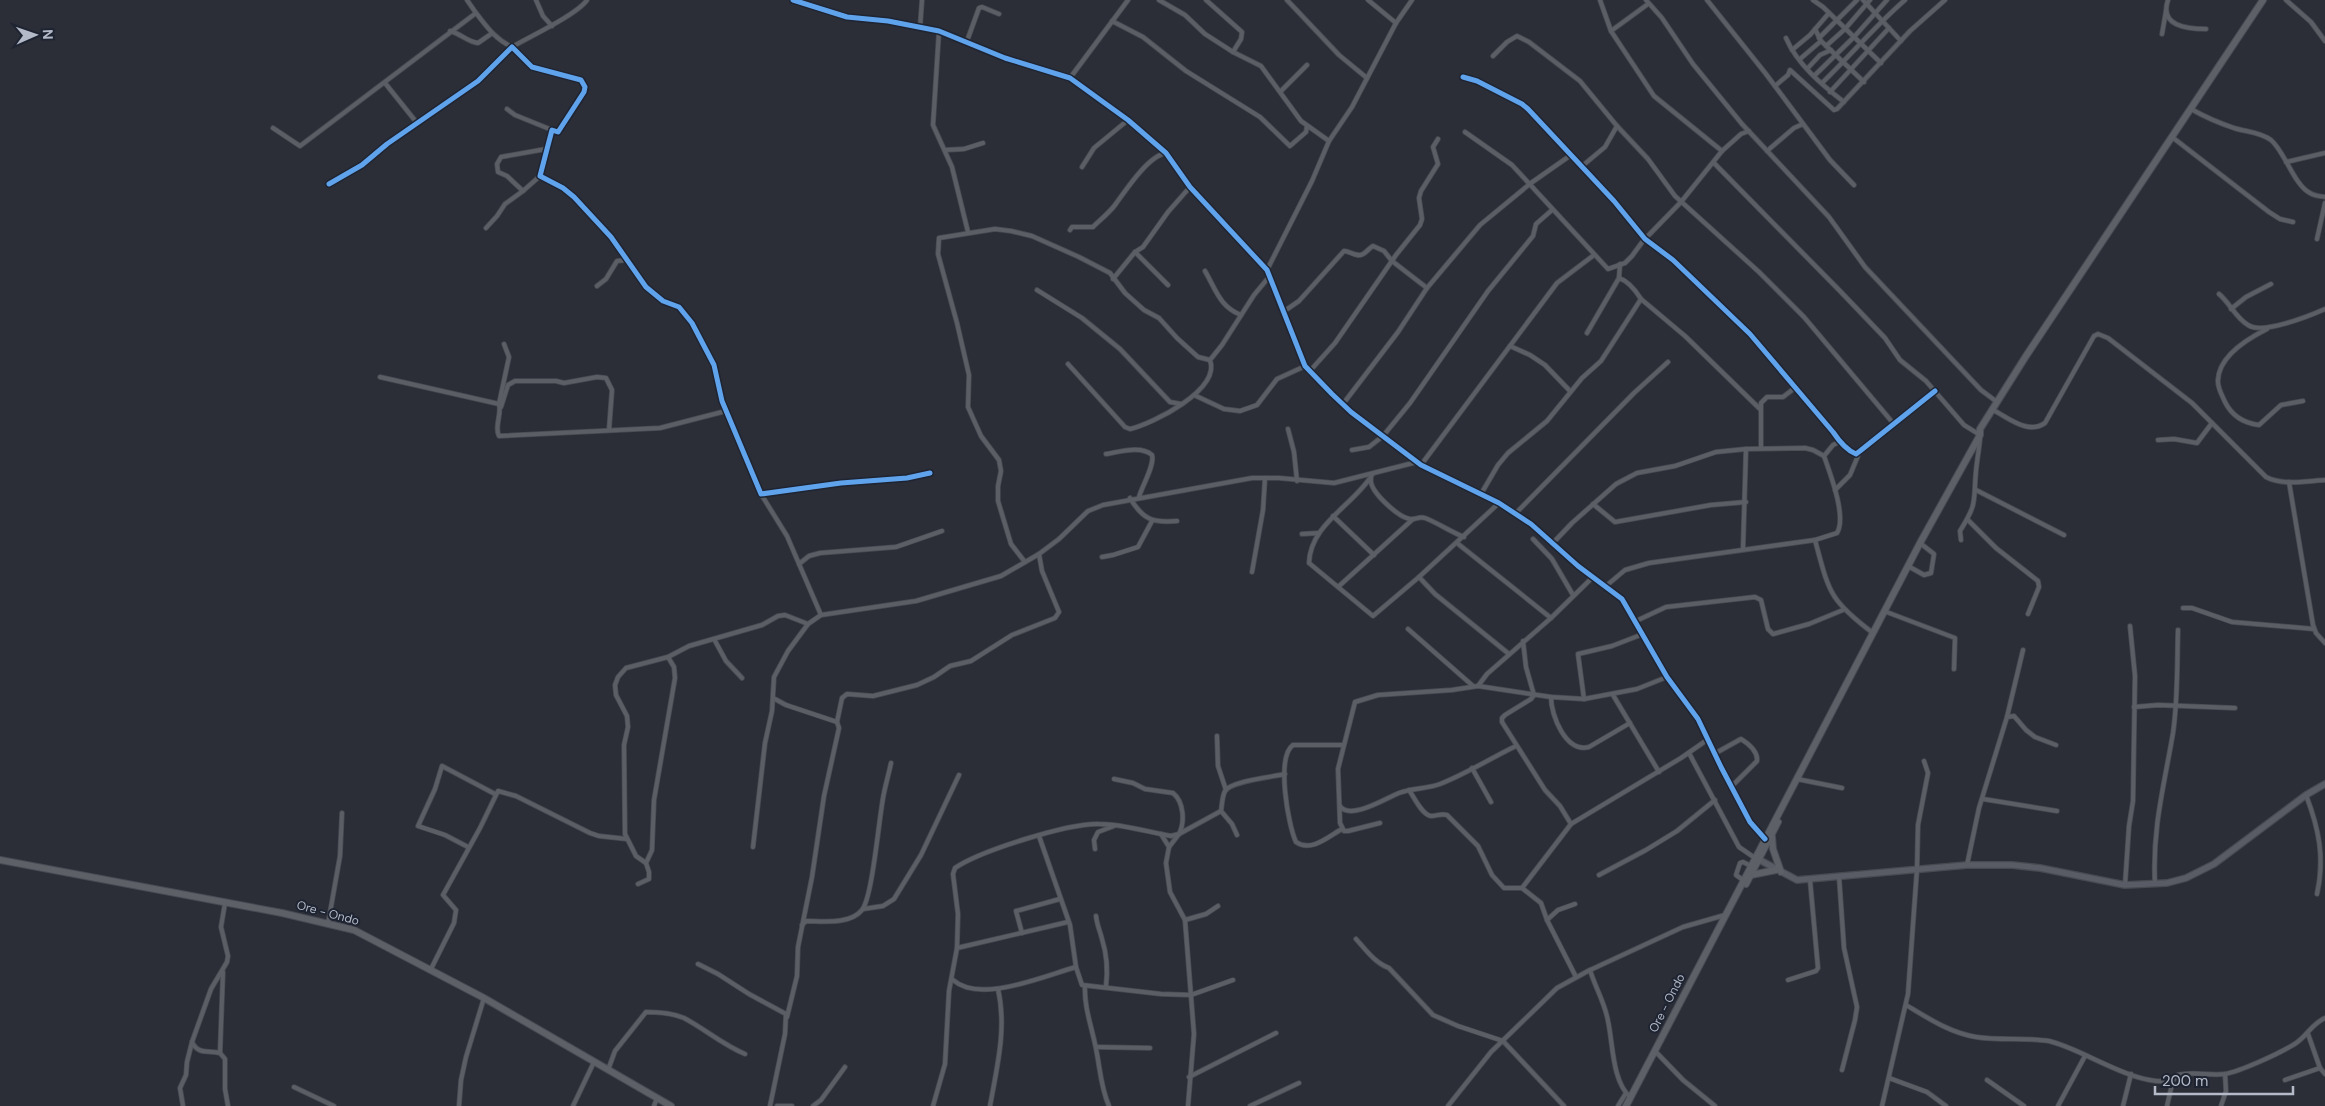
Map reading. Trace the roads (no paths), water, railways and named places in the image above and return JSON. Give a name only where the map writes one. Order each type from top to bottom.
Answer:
[{"type":"main road","points":[[1727,912],[1734,904],[1751,875],[1764,839],[1787,799],[1884,611],[1980,432],[2026,356],[2263,0]]},
{"type":"main road","points":[[1757,859],[1797,880],[1967,865],[2012,865],[2040,868],[2125,885],[2167,883],[2201,872],[2306,795],[2325,784]]},
{"type":"main road","points":[[1727,912],[1751,866],[1772,836],[1787,799]]},
{"type":"main road","points":[[1772,836],[1778,871]]},
{"type":"main road","name":"Ore - Ondo","points":[[0,860],[328,924],[368,937],[484,998],[671,1106]]},
{"type":"main road","points":[[1751,875],[1778,871]]},
{"type":"main road","name":"Ore - Ondo","points":[[1628,1101],[1727,912]]},
{"type":"street","points":[[467,0],[491,34],[512,47],[532,67],[581,80],[584,84],[584,92],[558,132],[515,115],[507,109]]},
{"type":"street","points":[[536,0],[543,16],[552,26]]},
{"type":"street","points":[[329,184],[362,164],[478,81],[512,47],[552,26],[575,11],[587,0]]},
{"type":"street","points":[[793,0],[847,17],[888,21],[939,31],[1005,58],[1070,78],[1128,120],[1166,153],[1190,187],[1266,270],[1282,312],[1309,372],[1343,404],[1419,463],[1499,503],[1553,543],[1622,599],[1667,677],[1698,719],[1731,787],[1755,829],[1764,839]]},
{"type":"street","points":[[920,28],[922,0]]},
{"type":"street","points":[[1070,78],[1128,0]]},
{"type":"street","points":[[1159,0],[1185,15],[1205,34],[1233,52],[1261,66],[1281,91],[1298,118],[1329,141]]},
{"type":"street","points":[[1206,0],[1242,32],[1241,39],[1233,52]]},
{"type":"street","points":[[1287,0],[1327,43],[1367,78]]},
{"type":"street","points":[[1368,0],[1396,23]]},
{"type":"street","points":[[1266,270],[1312,181],[1329,141],[1352,107],[1396,23],[1412,0]]},
{"type":"street","points":[[1600,0],[1611,31],[1654,96],[1722,151]]},
{"type":"street","points":[[1707,0],[1830,160],[1854,185]]},
{"type":"street","points":[[1813,0],[1881,63]]},
{"type":"street","points":[[1800,59],[1858,0]]},
{"type":"street","points":[[1814,76],[1854,37],[1887,0]]},
{"type":"street","points":[[1822,83],[1882,20],[1904,0]]},
{"type":"street","points":[[1775,86],[1788,75],[1790,70],[1807,87],[1818,92],[1834,110],[1839,108],[1901,41],[1945,0]]},
{"type":"street","points":[[2286,0],[2312,22],[2325,41]]},
{"type":"street","points":[[1826,46],[1845,29],[1867,1],[1875,13],[1901,41]]},
{"type":"street","points":[[2162,34],[2167,1]]},
{"type":"street","points":[[1611,31],[1647,2],[1662,18],[1693,64],[1749,131],[1829,217],[1865,267],[1981,390],[1998,402]]},
{"type":"street","points":[[967,42],[979,8],[982,7],[999,14]]},
{"type":"street","points":[[2166,11],[2169,19],[2176,25],[2184,28],[2206,29]]},
{"type":"street","points":[[273,128],[300,146],[476,13]]},
{"type":"street","points":[[1792,50],[1810,35],[1829,13]]},
{"type":"street","points":[[1112,21],[1143,37],[1186,71],[1260,117],[1290,146],[1306,132],[1308,126]]},
{"type":"street","points":[[1830,92],[1869,52],[1889,28]]},
{"type":"street","points":[[1815,29],[1820,40]]},
{"type":"street","points":[[450,31],[461,33],[471,42],[478,43],[491,34]]},
{"type":"street","points":[[939,31],[933,125],[952,167],[968,232]]},
{"type":"street","points":[[1810,35],[1820,40],[1864,82]]},
{"type":"street","points":[[1494,56],[1507,42],[1517,36],[1529,42],[1580,81],[1617,126],[1641,150],[1663,182],[1682,202],[1804,316],[1893,424]]},
{"type":"street","points":[[1786,38],[1792,50],[1814,76],[1830,92],[1844,102]]},
{"type":"street","points":[[1808,69],[1820,55],[1831,50]]},
{"type":"street","points":[[1281,91],[1306,65]]},
{"type":"street","points":[[1463,77],[1477,81],[1522,104],[1620,208],[1645,239],[1673,260],[1738,322],[1834,432],[1839,442],[1854,454],[1935,391]]},
{"type":"street","points":[[385,83],[418,123]]},
{"type":"street","points":[[2191,109],[2236,129],[2254,132],[2270,139],[2310,193],[2325,197]]},
{"type":"street","points":[[1082,167],[1094,148],[1128,120]]},
{"type":"street","points":[[1767,151],[1794,128],[1803,124]]},
{"type":"street","points":[[1581,166],[1605,147],[1617,126]]},
{"type":"street","points":[[486,228],[505,204],[540,176],[552,130]]},
{"type":"street","points":[[1465,132],[1512,165],[1531,183],[1552,210],[1608,269],[1632,256],[1645,239],[1682,202],[1688,191],[1714,163],[1722,151],[1741,134],[1749,131]]},
{"type":"street","points":[[2172,137],[2280,219],[2293,222]]},
{"type":"street","points":[[1309,372],[1336,343],[1392,260],[1420,225],[1422,219],[1419,198],[1421,191],[1438,164],[1433,147],[1438,139]]},
{"type":"street","points":[[945,150],[983,143]]},
{"type":"street","points":[[523,191],[507,176],[498,172],[497,164],[501,157],[546,149]]},
{"type":"street","points":[[1070,230],[1072,227],[1093,227],[1146,167],[1161,154],[1166,153]]},
{"type":"street","points":[[2286,162],[2325,153]]},
{"type":"street","points":[[1343,404],[1398,332],[1427,288],[1480,226],[1531,183],[1571,155]]},
{"type":"street","points":[[1714,163],[1885,338],[1900,360],[1916,371],[1964,425],[1980,432],[1975,503],[1968,520],[1960,531],[1961,540]]},
{"type":"street","points":[[540,176],[563,188],[574,197],[603,226],[646,287],[663,301],[679,307],[692,324],[714,365],[726,411],[761,494],[786,536],[821,615]]},
{"type":"street","points":[[1113,279],[1135,252],[1144,247],[1168,212],[1190,187]]},
{"type":"street","points":[[2317,239],[2325,203]]},
{"type":"street","points":[[1352,450],[1368,447],[1384,436],[1410,403],[1488,291],[1532,236],[1536,224],[1552,210]]},
{"type":"street","points":[[1024,562],[1007,535],[998,501],[1001,471],[999,460],[981,436],[968,407],[969,375],[958,323],[938,254],[939,238],[995,229],[1032,236],[1110,273],[1113,279],[1144,310],[1159,318],[1188,348],[1205,360],[1210,360]]},
{"type":"street","points":[[1282,312],[1299,301],[1344,251],[1349,251],[1357,256],[1362,255],[1373,246],[1384,251],[1392,260],[1427,288]]},
{"type":"street","points":[[1135,252],[1168,285]]},
{"type":"street","points":[[754,847],[774,677],[788,651],[808,624],[821,615],[916,601],[1002,576],[1040,554],[1093,508],[1130,498],[1265,478],[1334,483],[1419,463],[1539,309],[1557,283],[1594,255]]},
{"type":"street","points":[[597,286],[601,285],[606,279],[617,261],[626,260]]},
{"type":"street","points":[[1587,333],[1619,278],[1620,264]]},
{"type":"street","points":[[1205,271],[1224,305],[1230,311],[1241,315]]},
{"type":"street","points":[[1210,360],[1254,295],[1269,277]]},
{"type":"street","points":[[1619,278],[1625,280],[1641,299],[1685,336],[1760,409]]},
{"type":"street","points":[[2231,309],[2246,297],[2271,284]]},
{"type":"street","points":[[1037,290],[1094,328],[1120,349],[1170,402],[1176,405],[1181,404]]},
{"type":"street","points":[[2219,294],[2248,326],[2267,328]]},
{"type":"street","points":[[1481,494],[1508,452],[1547,421],[1570,392],[1602,361],[1641,299]]},
{"type":"street","points":[[2303,402],[2281,405],[2259,425],[2239,419],[2226,404],[2218,386],[2217,378],[2233,349],[2267,328],[2325,309]]},
{"type":"street","points":[[1993,410],[2023,426],[2040,427],[2045,423],[2094,336],[2098,334],[2108,338],[2177,390],[2266,477],[2271,480],[2289,482],[2325,480]]},
{"type":"street","points":[[504,344],[509,357],[500,406],[497,432],[499,436],[660,428],[726,411]]},
{"type":"street","points":[[1509,346],[1530,355],[1545,365],[1570,392]]},
{"type":"street","points":[[1068,364],[1125,427],[1130,429],[1164,416],[1194,395],[1209,374],[1212,365],[1210,360]]},
{"type":"street","points":[[1515,514],[1634,393],[1668,362]]},
{"type":"street","points":[[1194,395],[1224,409],[1240,411],[1257,405],[1277,379],[1301,368]]},
{"type":"street","points":[[380,377],[500,406]]},
{"type":"street","points":[[500,406],[508,385],[516,381],[556,381],[564,383],[597,377],[606,378],[612,390],[609,430]]},
{"type":"street","points":[[1761,448],[1760,409],[1764,399],[1783,397],[1796,387]]},
{"type":"street","points":[[2158,440],[2174,439],[2197,443],[2212,423]]},
{"type":"street","points":[[1288,429],[1294,452],[1297,481]]},
{"type":"street","points":[[1824,456],[1833,445],[1839,442]]},
{"type":"street","points":[[1553,543],[1593,504],[1623,479],[1637,473],[1675,466],[1716,452],[1746,449],[1805,448],[1824,456],[1835,490],[1839,511],[1839,530],[1837,533],[1815,540],[1649,563],[1624,570],[1606,586]]},
{"type":"street","points":[[1743,549],[1746,502],[1746,449]]},
{"type":"street","points":[[1106,454],[1136,450],[1152,454],[1153,463],[1139,497]]},
{"type":"street","points":[[1835,490],[1850,474],[1860,451]]},
{"type":"street","points":[[761,494],[841,483],[907,478],[930,473]]},
{"type":"street","points":[[1372,475],[1362,490],[1333,516],[1319,533],[1308,561],[1373,616],[1464,537],[1499,503]]},
{"type":"street","points":[[1372,475],[1370,484],[1374,492],[1403,516],[1413,519]]},
{"type":"street","points":[[1252,572],[1263,510],[1265,478]]},
{"type":"street","points":[[2289,482],[2314,629],[2325,644]]},
{"type":"street","points":[[1976,490],[2064,535]]},
{"type":"street","points":[[1130,498],[1137,509],[1152,521],[1177,521]]},
{"type":"street","points":[[1593,504],[1615,522],[1711,505],[1746,502]]},
{"type":"street","points":[[1333,516],[1374,555]]},
{"type":"street","points":[[1338,587],[1417,517],[1427,519],[1464,537]]},
{"type":"street","points":[[1968,520],[1996,548],[2038,581],[2039,587],[2028,614]]},
{"type":"street","points":[[1102,556],[1113,555],[1138,547],[1152,521]]},
{"type":"street","points":[[799,564],[809,556],[896,547],[942,531]]},
{"type":"street","points":[[1302,534],[1319,533]]},
{"type":"street","points":[[1532,539],[1552,559],[1573,595]]},
{"type":"street","points":[[1815,540],[1827,586],[1843,610],[1873,633]]},
{"type":"street","points":[[1457,542],[1551,618]]},
{"type":"street","points":[[1908,566],[1924,575],[1931,573],[1934,554],[1920,543]]},
{"type":"street","points":[[770,1106],[797,976],[796,957],[812,877],[824,796],[842,698],[844,695],[873,696],[917,684],[934,677],[950,666],[971,661],[1012,636],[1055,618],[1058,615],[1058,608],[1042,571],[1040,554]]},
{"type":"street","points":[[1419,576],[1435,594],[1509,654]]},
{"type":"street","points":[[1478,686],[1487,674],[1551,618],[1593,577]]},
{"type":"street","points":[[1636,621],[1666,607],[1756,597],[1761,600],[1768,630],[1773,634],[1816,621],[1843,610]]},
{"type":"street","points":[[2183,608],[2192,608],[2232,622],[2314,629]]},
{"type":"street","points":[[1884,611],[1955,638],[1954,669]]},
{"type":"street","points":[[638,884],[649,879],[649,872],[646,863],[636,856],[625,834],[624,745],[628,721],[616,695],[615,685],[623,670],[668,657],[689,646],[762,625],[778,616],[785,615],[808,624]]},
{"type":"street","points":[[2125,885],[2129,826],[2133,801],[2135,676],[2130,626]]},
{"type":"street","points":[[1408,629],[1473,686]]},
{"type":"street","points":[[2155,884],[2154,845],[2157,816],[2173,733],[2178,630]]},
{"type":"street","points":[[1584,699],[1578,654],[1612,646],[1643,634]]},
{"type":"street","points":[[714,639],[726,660],[742,678]]},
{"type":"street","points":[[1523,641],[1526,667],[1534,695]]},
{"type":"street","points":[[1967,865],[1979,808],[2007,717],[2024,650]]},
{"type":"street","points":[[646,863],[652,850],[656,787],[675,678],[674,667],[668,657]]},
{"type":"street","points":[[1342,829],[1338,769],[1355,702],[1378,695],[1452,690],[1473,686],[1551,697],[1584,699],[1637,689],[1667,677]]},
{"type":"street","points":[[1534,695],[1502,718],[1516,746],[1545,790],[1560,806],[1571,824]]},
{"type":"street","points":[[1613,695],[1658,772]]},
{"type":"street","points":[[1551,697],[1554,717],[1560,728],[1576,747],[1589,747],[1630,723]]},
{"type":"street","points":[[773,698],[786,705],[838,722]]},
{"type":"street","points":[[2134,707],[2151,705],[2235,708]]},
{"type":"street","points":[[2007,717],[2014,716],[2034,737],[2056,745]]},
{"type":"street","points":[[933,1106],[945,1064],[949,991],[953,980],[957,948],[958,914],[953,874],[955,868],[998,849],[1054,830],[1081,825],[1099,824],[1174,836],[1179,834],[1221,811],[1226,790],[1218,766],[1217,736]]},
{"type":"street","points":[[1714,754],[1741,739],[1750,746],[1758,757],[1757,762],[1731,787]]},
{"type":"street","points":[[1522,888],[1571,824],[1689,753],[1707,740]]},
{"type":"street","points":[[1343,745],[1293,745],[1287,752],[1285,774],[1286,808],[1296,842],[1306,846],[1315,845],[1342,829],[1348,831],[1380,823]]},
{"type":"street","points":[[1339,804],[1343,810],[1348,812],[1358,810],[1409,790],[1440,784],[1516,746]]},
{"type":"street","points":[[1689,753],[1739,847],[1757,859]]},
{"type":"street","points":[[1882,1106],[1906,1004],[1917,870],[1918,825],[1928,773],[1924,761]]},
{"type":"street","points":[[863,909],[869,890],[884,791],[891,763]]},
{"type":"street","points":[[468,847],[418,826],[435,788],[442,766],[495,794]]},
{"type":"street","points":[[1472,768],[1491,802]]},
{"type":"street","points":[[1226,790],[1243,782],[1285,774]]},
{"type":"street","points":[[802,924],[806,921],[836,921],[851,917],[863,909],[883,906],[894,899],[921,855],[959,775]]},
{"type":"street","points":[[1114,779],[1133,783],[1145,789],[1173,793],[1181,804],[1182,816],[1179,834],[1169,847],[1166,863],[1167,882],[1170,892],[1184,920],[1191,995],[1194,1034],[1188,1106]]},
{"type":"street","points":[[1797,779],[1842,788]]},
{"type":"street","points":[[1409,790],[1426,814],[1432,816],[1442,813],[1447,815],[1474,842],[1482,852],[1492,875],[1504,888],[1522,888],[1541,903],[1547,920],[1576,977]]},
{"type":"street","points":[[431,969],[454,923],[456,910],[443,895],[498,791],[502,791],[599,836],[627,839]]},
{"type":"street","points":[[2306,795],[2319,831],[2322,856],[2321,879],[2317,894]]},
{"type":"street","points":[[1983,799],[2057,811]]},
{"type":"street","points":[[1599,875],[1677,831],[1715,800]]},
{"type":"street","points":[[1221,811],[1232,824],[1237,835]]},
{"type":"street","points":[[328,924],[340,856],[342,813]]},
{"type":"street","points":[[1095,848],[1094,840],[1098,832],[1116,826]]},
{"type":"street","points":[[1161,834],[1169,847]]},
{"type":"street","points":[[1038,836],[1068,922],[1079,981],[1085,986],[1106,986],[1161,994],[1191,995],[1233,980]]},
{"type":"street","points":[[1743,880],[1736,875],[1740,863],[1743,862],[1751,866]]},
{"type":"street","points":[[1839,876],[1844,948],[1857,1007],[1842,1070]]},
{"type":"street","points":[[1788,980],[1816,971],[1818,968],[1810,880]]},
{"type":"street","points":[[1022,933],[1016,910],[1060,899]]},
{"type":"street","points":[[225,903],[221,927],[228,956],[224,970],[220,1053],[225,1059],[225,1089],[228,1106]]},
{"type":"street","points":[[1547,920],[1558,910],[1576,904]]},
{"type":"street","points":[[1184,920],[1206,914],[1218,906]]},
{"type":"street","points":[[1448,1106],[1503,1041],[1533,1009],[1557,988],[1590,970],[1683,927],[1727,912]]},
{"type":"street","points":[[1096,916],[1097,927],[1106,957],[1108,974],[1106,986]]},
{"type":"street","points":[[957,948],[1068,922]]},
{"type":"street","points":[[1356,939],[1371,956],[1393,972],[1433,1015],[1458,1026],[1503,1041],[1564,1106]]},
{"type":"street","points":[[698,964],[718,974],[748,994],[784,1012],[787,1017]]},
{"type":"street","points":[[953,980],[966,988],[977,990],[998,989],[1076,967]]},
{"type":"street","points":[[183,1106],[180,1088],[186,1075],[192,1042],[212,989],[224,970]]},
{"type":"street","points":[[1590,970],[1608,1020],[1612,1054],[1628,1101],[1618,1106]]},
{"type":"street","points":[[1085,986],[1085,1000],[1096,1047],[1098,1066],[1109,1106]]},
{"type":"street","points":[[990,1106],[1002,1032],[998,989]]},
{"type":"street","points":[[458,1106],[466,1057],[484,998]]},
{"type":"street","points":[[1906,1004],[1935,1022],[1963,1034],[1976,1037],[2060,1043],[2085,1056],[2132,1074],[2160,1082],[2174,1080]]},
{"type":"street","points":[[608,1070],[615,1051],[646,1012],[663,1012],[683,1018],[730,1048],[745,1054]]},
{"type":"street","points":[[2167,1106],[2175,1077],[2183,1074],[2225,1074],[2294,1045],[2308,1034],[2313,1026],[2325,1018]]},
{"type":"street","points":[[1190,1077],[1276,1033]]},
{"type":"street","points":[[2308,1034],[2320,1068],[2325,1074]]},
{"type":"street","points":[[192,1042],[196,1049],[200,1051],[220,1053]]},
{"type":"street","points":[[1096,1047],[1150,1048]]},
{"type":"street","points":[[1655,1051],[1683,1080],[1715,1106]]},
{"type":"street","points":[[2058,1106],[2085,1056]]},
{"type":"street","points":[[573,1106],[594,1062]]},
{"type":"street","points":[[814,1106],[821,1100],[845,1067]]},
{"type":"street","points":[[2285,1080],[2320,1068]]},
{"type":"street","points":[[2123,1106],[2132,1074]]},
{"type":"street","points":[[2221,1106],[2226,1091],[2225,1074]]},
{"type":"street","points":[[1889,1078],[1927,1092],[1946,1106]]},
{"type":"street","points":[[1987,1080],[2024,1106]]},
{"type":"street","points":[[1250,1106],[1299,1083]]},
{"type":"street","points":[[294,1088],[334,1106]]},
{"type":"street","points":[[654,1106],[657,1098]]},
{"type":"street","points":[[777,1106],[792,1106]]}]
